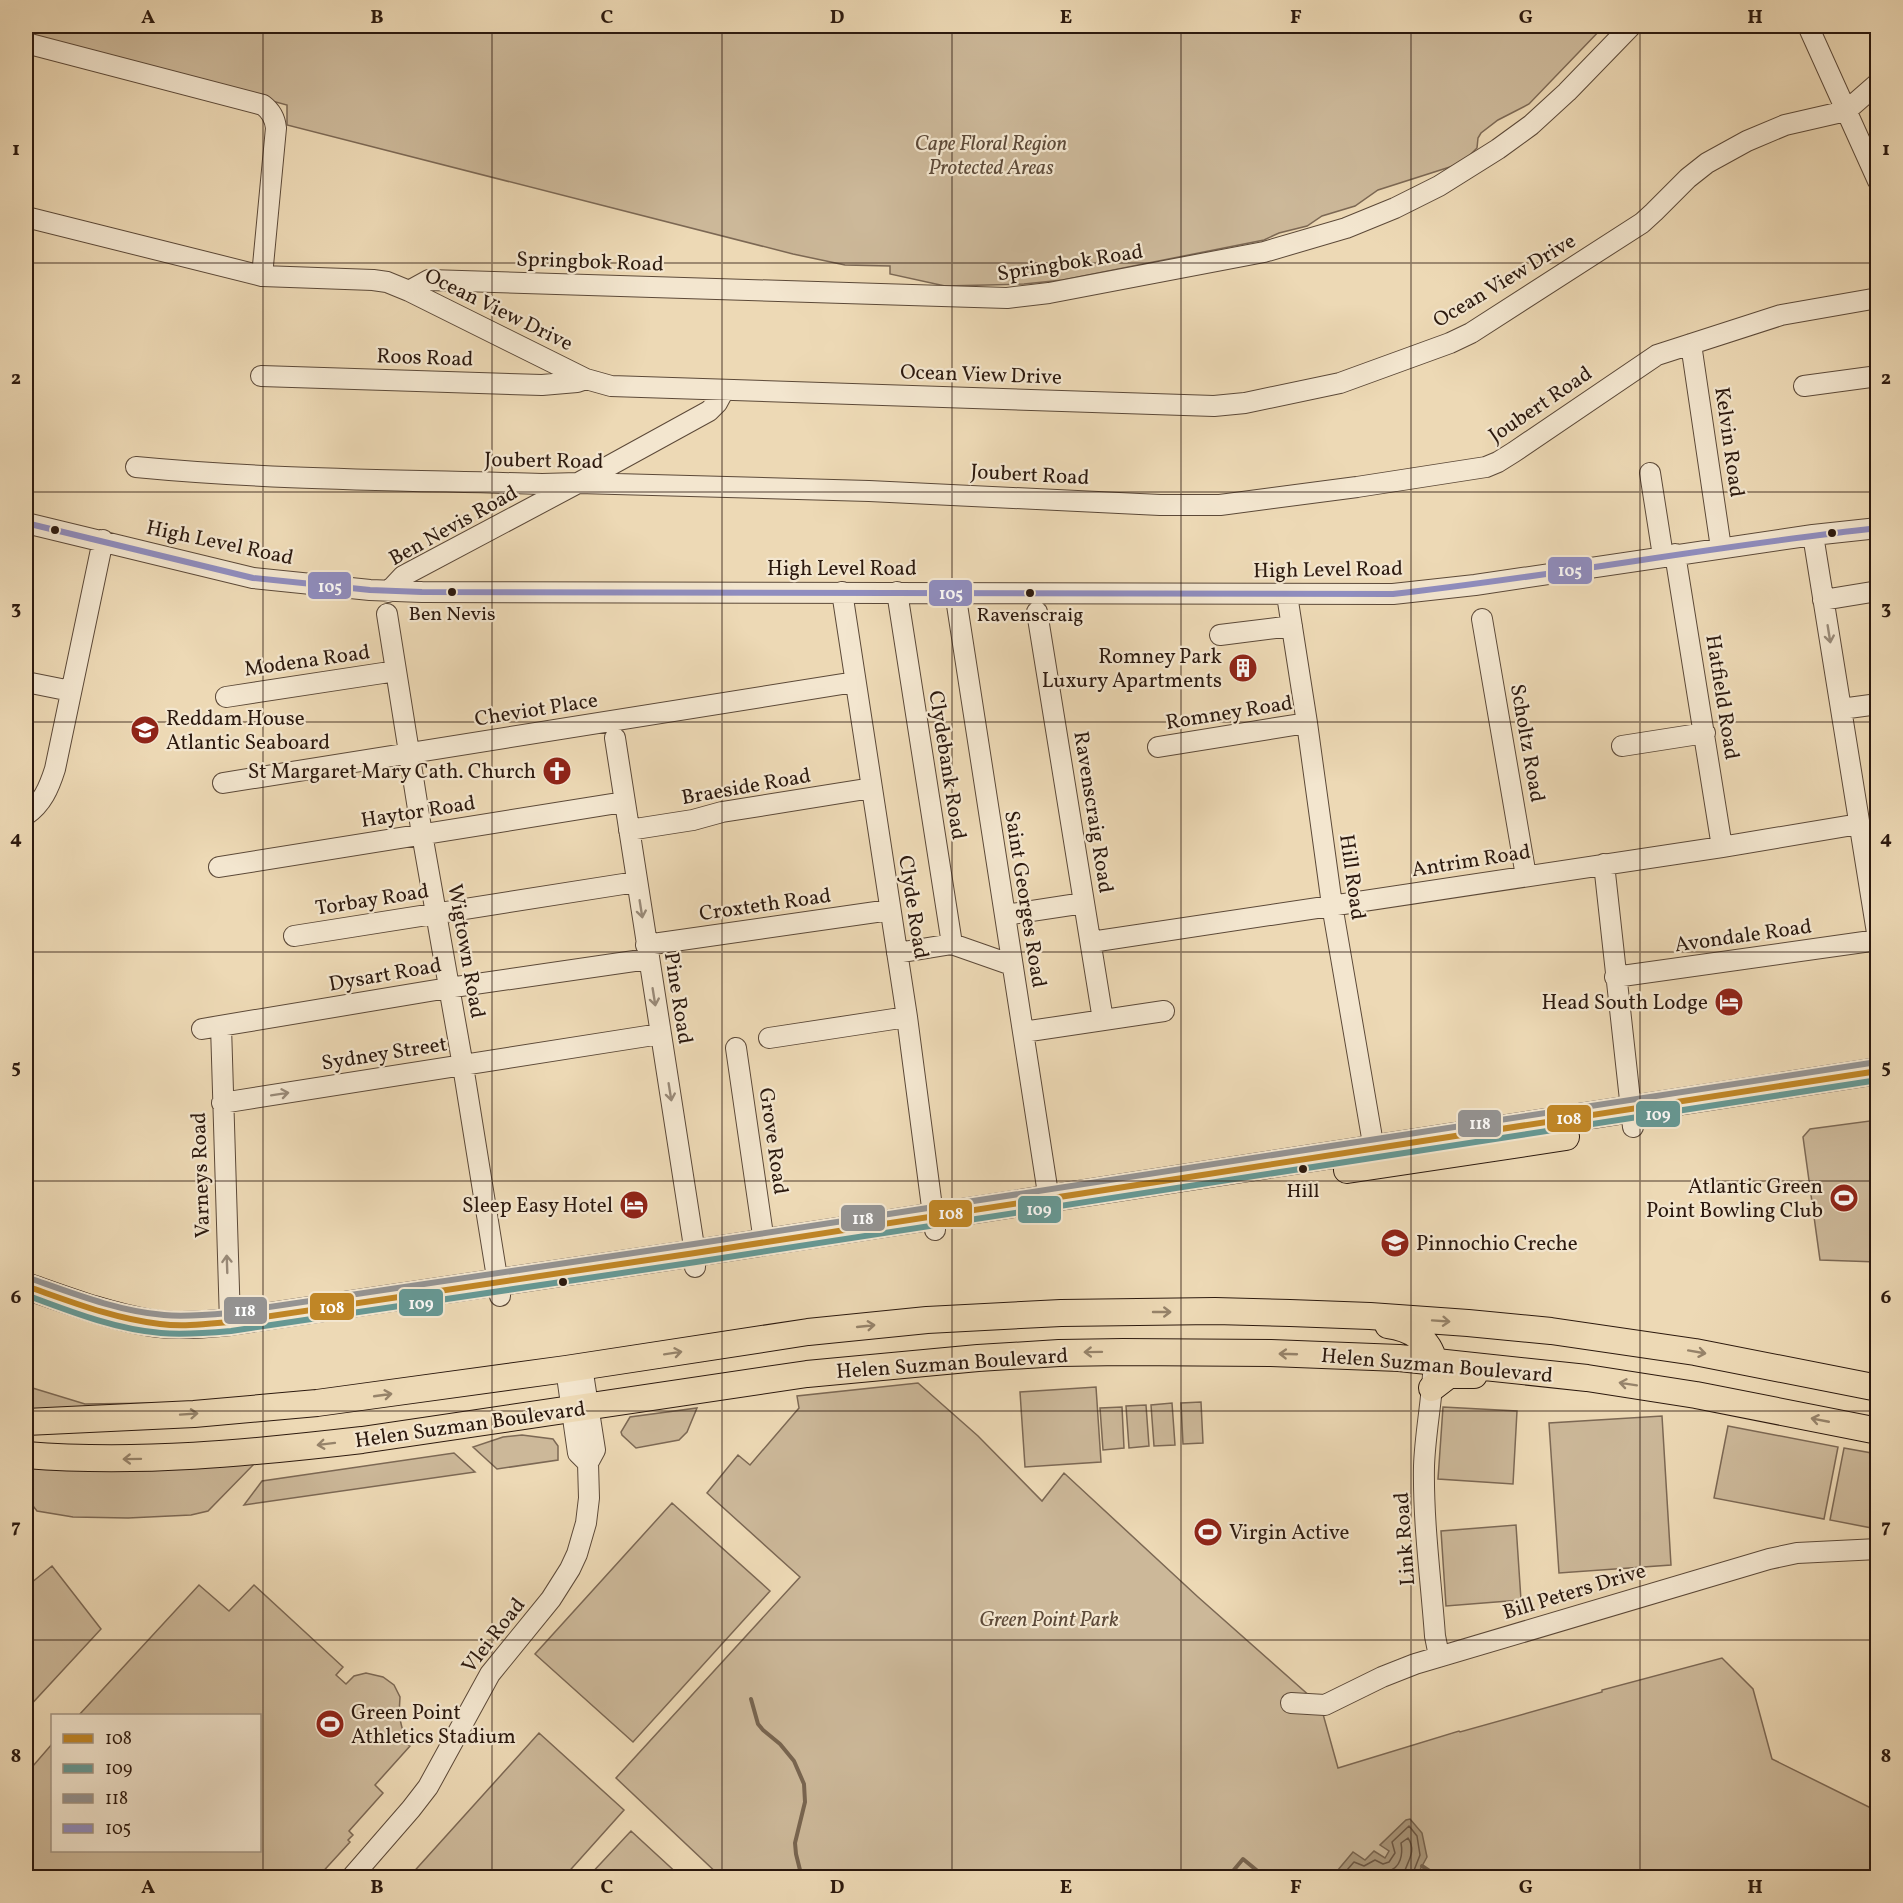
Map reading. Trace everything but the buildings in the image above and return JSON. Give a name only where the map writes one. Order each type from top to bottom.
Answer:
[{"type":"main road","points":[[1633,1118],[1878,1071]]},
{"type":"main road","points":[[26,1286],[144,1322],[189,1325],[230,1322],[499,1289],[1633,1118],[1878,1088]]},
{"type":"main road","points":[[695,1260],[764,1242],[934,1223]]},
{"type":"main road","points":[[26,1301],[129,1334],[197,1340],[245,1335],[499,1289]]},
{"type":"main road","points":[[1215,1311],[1277,1319],[1400,1326],[1413,1332],[1429,1346],[1434,1362]]},
{"type":"main road","name":"Helen Suzman Boulevard","points":[[26,1422],[194,1414],[283,1407],[574,1368],[808,1332],[927,1320],[1061,1312],[1215,1311],[1370,1316],[1468,1323],[1551,1331],[1695,1352],[1878,1388]]},
{"type":"main road","name":"Helen Suzman Boulevard","points":[[26,1455],[108,1460],[210,1455],[362,1440],[807,1374],[909,1364],[1113,1352],[1399,1358],[1587,1378],[1696,1395],[1878,1431]]},
{"type":"main road","points":[[1432,1388],[1444,1377],[1457,1374],[1542,1382],[1587,1378]]},
{"type":"street","name":"Springbok Road","points":[[409,291],[429,280],[1007,298],[1049,293],[1264,252],[1346,228],[1395,208],[1439,186],[1531,125],[1632,26]]},
{"type":"street","points":[[1808,26],[1878,181]]},
{"type":"street","points":[[26,43],[263,105],[267,108],[276,128],[262,276]]},
{"type":"street","name":"Ocean View Drive","points":[[26,217],[262,276],[387,282],[586,379],[611,386],[1194,406],[1245,403],[1340,383],[1450,343],[1471,333],[1642,223],[1707,163],[1785,125],[1846,111],[1878,83]]},
{"type":"street","name":"Joubert Road","points":[[136,468],[269,476],[869,491],[1160,505],[1220,505],[1486,467],[1514,452],[1657,355],[1781,315],[1878,298]]},
{"type":"street","name":"Kelvin Road","points":[[1691,344],[1721,548]]},
{"type":"street","name":"Roos Road","points":[[261,376],[542,385],[578,382],[586,379]]},
{"type":"street","points":[[1804,386],[1878,376]]},
{"type":"street","name":"Ben Nevis Road","points":[[388,592],[403,576],[709,411],[717,403],[724,390]]},
{"type":"street","name":"Hatfield Road","points":[[1650,473],[1705,733],[1722,847]]},
{"type":"street","name":"High Level Road","points":[[26,523],[253,578],[388,592],[955,592],[1287,595],[1393,594],[1432,591],[1669,555],[1878,528]]},
{"type":"street","points":[[1813,535],[1878,940]]},
{"type":"street","points":[[26,815],[37,806],[50,785],[103,540]]},
{"type":"street","points":[[1823,600],[1878,591]]},
{"type":"street","name":"Clyde Road","points":[[842,592],[907,1017],[934,1223]]},
{"type":"street","name":"Clydebank Road","points":[[897,592],[952,944]]},
{"type":"street","name":"Saint Georges Road","points":[[955,592],[1050,1205]]},
{"type":"street","name":"Hill Road","points":[[1287,595],[1332,905],[1375,1157]]},
{"type":"street","name":"Ravenscraig Road","points":[[1037,612],[1103,1020]]},
{"type":"street","name":"Wigtown Road","points":[[387,614],[408,752],[463,1065],[499,1289]]},
{"type":"street","name":"Scholtz Road","points":[[1482,619],[1526,876]]},
{"type":"street","points":[[1220,634],[1292,626]]},
{"type":"street","name":"Modena Road","points":[[226,697],[396,671]]},
{"type":"street","points":[[26,682],[72,691]]},
{"type":"street","name":"Cheviot Place","points":[[223,783],[855,682]]},
{"type":"street","points":[[1841,709],[1878,704]]},
{"type":"street","name":"Romney Road","points":[[1158,747],[1307,723]]},
{"type":"street","points":[[1622,746],[1705,733]]},
{"type":"street","name":"Pine Road","points":[[615,738],[695,1260]]},
{"type":"street","name":"Braeside Road","points":[[629,830],[693,820],[722,812],[872,788]]},
{"type":"street","name":"Haytor Road","points":[[219,867],[624,802]]},
{"type":"street","name":"Antrim Road","points":[[1090,942],[1722,847],[1859,824]]},
{"type":"street","points":[[1604,864],[1615,977],[1633,1118]]},
{"type":"street","name":"Torbay Road","points":[[294,936],[636,882]]},
{"type":"street","points":[[1005,915],[1084,903]]},
{"type":"street","name":"Croxteth Road","points":[[647,952],[890,910]]},
{"type":"street","name":"Avondale Road","points":[[1615,977],[1878,940]]},
{"type":"street","points":[[897,953],[952,944],[1012,965]]},
{"type":"street","name":"Dysart Road","points":[[211,1028],[647,952]]},
{"type":"street","points":[[1023,1032],[1164,1011]]},
{"type":"street","points":[[769,1038],[907,1017]]},
{"type":"street","name":"Varneys Road","points":[[211,1028],[222,1103],[230,1322]]},
{"type":"street","name":"Sydney Street","points":[[222,1103],[660,1034]]},
{"type":"street","name":"Grove Road","points":[[735,1048],[764,1242]]},
{"type":"street","name":"Link Road","points":[[1399,1358],[1422,1377],[1427,1418],[1424,1468],[1426,1525],[1435,1636],[1439,1656]]},
{"type":"street","name":"Link Road","points":[[1427,1418],[1431,1404],[1434,1362]]},
{"type":"street","name":"Vlei Road","points":[[351,1878],[428,1787],[490,1674],[551,1599],[577,1554],[586,1523],[589,1498],[588,1463],[595,1450],[580,1408],[574,1368]]},
{"type":"street","name":"Bill Peters Drive","points":[[1291,1703],[1324,1705],[1398,1670],[1439,1656],[1781,1556],[1878,1549]]},
{"type":"green space","name":"Cape Floral Region Protected Areas","points":[[26,26],[1604,26],[1529,104],[1498,120],[1481,133],[1477,148],[1467,158],[1453,166],[1378,190],[1355,206],[1322,216],[1307,226],[1279,233],[1264,240],[1063,280],[1024,284],[945,286],[890,274],[890,266],[845,265],[793,254],[287,125],[287,105],[26,34]]},
{"type":"green space","name":"Atlantic Green Point Bowling Club","points":[[1877,1120],[1877,1262],[1820,1260],[1803,1137],[1810,1129]]},
{"type":"green space","name":"Green Point Park","points":[[918,1383],[978,1436],[1042,1501],[1064,1473],[1312,1698],[1323,1714],[1338,1768],[1459,1731],[1602,1692],[1602,1690],[1722,1658],[1753,1689],[1772,1759],[1877,1811],[1877,1877],[721,1877],[616,1778],[800,1577],[707,1493],[738,1455],[750,1465],[799,1408],[797,1396]]},
{"type":"green space","points":[[26,1386],[85,1404],[157,1403],[143,1409],[26,1410]]},
{"type":"green space","points":[[1096,1387],[1101,1462],[1025,1467],[1020,1392]]},
{"type":"green space","points":[[1201,1402],[1203,1443],[1183,1444],[1181,1403]]},
{"type":"green space","points":[[1172,1403],[1175,1445],[1154,1446],[1151,1405]]},
{"type":"green space","points":[[1146,1405],[1149,1446],[1129,1448],[1126,1406]]},
{"type":"green space","points":[[1122,1407],[1124,1448],[1103,1450],[1100,1408]]},
{"type":"green space","points":[[1443,1407],[1517,1411],[1513,1484],[1438,1479]]},
{"type":"green space","points":[[697,1408],[687,1432],[679,1440],[636,1448],[622,1435],[621,1432],[630,1417]]},
{"type":"green space","points":[[1662,1416],[1671,1565],[1559,1573],[1549,1423]]},
{"type":"green space","points":[[1728,1426],[1838,1447],[1824,1519],[1714,1498]]},
{"type":"green space","points":[[522,1435],[553,1439],[558,1446],[558,1460],[497,1469],[473,1447],[503,1437]]},
{"type":"green space","points":[[1844,1448],[1877,1454],[1877,1529],[1830,1520]]},
{"type":"green space","points":[[454,1453],[475,1472],[244,1505],[262,1481]]},
{"type":"green space","points":[[258,1460],[208,1511],[191,1515],[128,1518],[73,1517],[37,1511],[26,1497],[26,1465],[137,1471],[223,1465]]},
{"type":"green space","points":[[672,1503],[770,1591],[633,1742],[535,1654]]},
{"type":"green space","points":[[1516,1525],[1521,1600],[1446,1606],[1441,1531]]},
{"type":"green space","points":[[52,1566],[101,1629],[26,1710],[26,1587]]},
{"type":"green space","name":"Green Point Athletics Stadium","points":[[199,1585],[229,1611],[254,1585],[343,1667],[336,1675],[346,1684],[354,1676],[366,1673],[383,1677],[394,1685],[400,1697],[399,1715],[403,1732],[400,1737],[410,1746],[375,1785],[383,1793],[349,1831],[353,1835],[348,1840],[350,1842],[318,1877],[26,1877],[26,1774],[51,1745],[51,1852],[261,1852],[261,1714],[80,1714]]},
{"type":"green space","points":[[539,1733],[624,1810],[564,1877],[409,1877]]},
{"type":"green space","points":[[631,1831],[681,1877],[588,1877]]},
{"type":"water","points":[[1410,1819],[1422,1833],[1427,1857],[1416,1877],[1332,1877],[1353,1852],[1365,1860],[1374,1851],[1385,1858],[1389,1851],[1380,1845],[1406,1820]]},
{"type":"waterway","points":[[751,1699],[758,1724],[780,1744],[794,1761],[804,1784],[805,1802],[795,1843],[802,1878]]},
{"type":"waterway","points":[[1233,1871],[1243,1859],[1266,1878]]},
{"type":"waterway","points":[[1422,1866],[1440,1878]]},
{"type":"transit line","name":"105","points":[[26,523],[253,578],[370,590],[422,592],[1393,594],[1878,528]]},
{"type":"transit line","name":"118","points":[[29,1278],[95,1301],[146,1313],[180,1316],[229,1313],[694,1244],[1877,1062]]},
{"type":"transit line","name":"108","points":[[26,1286],[92,1309],[143,1322],[177,1325],[230,1322],[695,1253],[1878,1071]]},
{"type":"transit line","name":"109","points":[[26,1295],[92,1319],[143,1331],[178,1334],[231,1331],[696,1262],[1878,1080]]},
{"type":"place","name":"Ben Nevis","points":[[452,592]]},
{"type":"place","name":"Ravenscraig","points":[[1030,593]]},
{"type":"place","name":"Romney Park Luxury Apartments","points":[[1243,668]]},
{"type":"place","name":"Reddam House Atlantic Seaboard","points":[[145,730]]},
{"type":"place","name":"St Margaret Mary Cath. Church","points":[[557,771]]},
{"type":"place","name":"Head South Lodge","points":[[1729,1002]]},
{"type":"place","name":"Hill","points":[[1303,1169]]},
{"type":"place","name":"Atlantic Green Point Bowling Club","points":[[1844,1198]]},
{"type":"place","name":"Sleep Easy Hotel","points":[[634,1205]]},
{"type":"place","name":"Pinnochio Creche","points":[[1395,1243]]},
{"type":"place","name":"Virgin Active","points":[[1208,1532]]},
{"type":"place","name":"Green Point Athletics Stadium","points":[[330,1724]]}]
